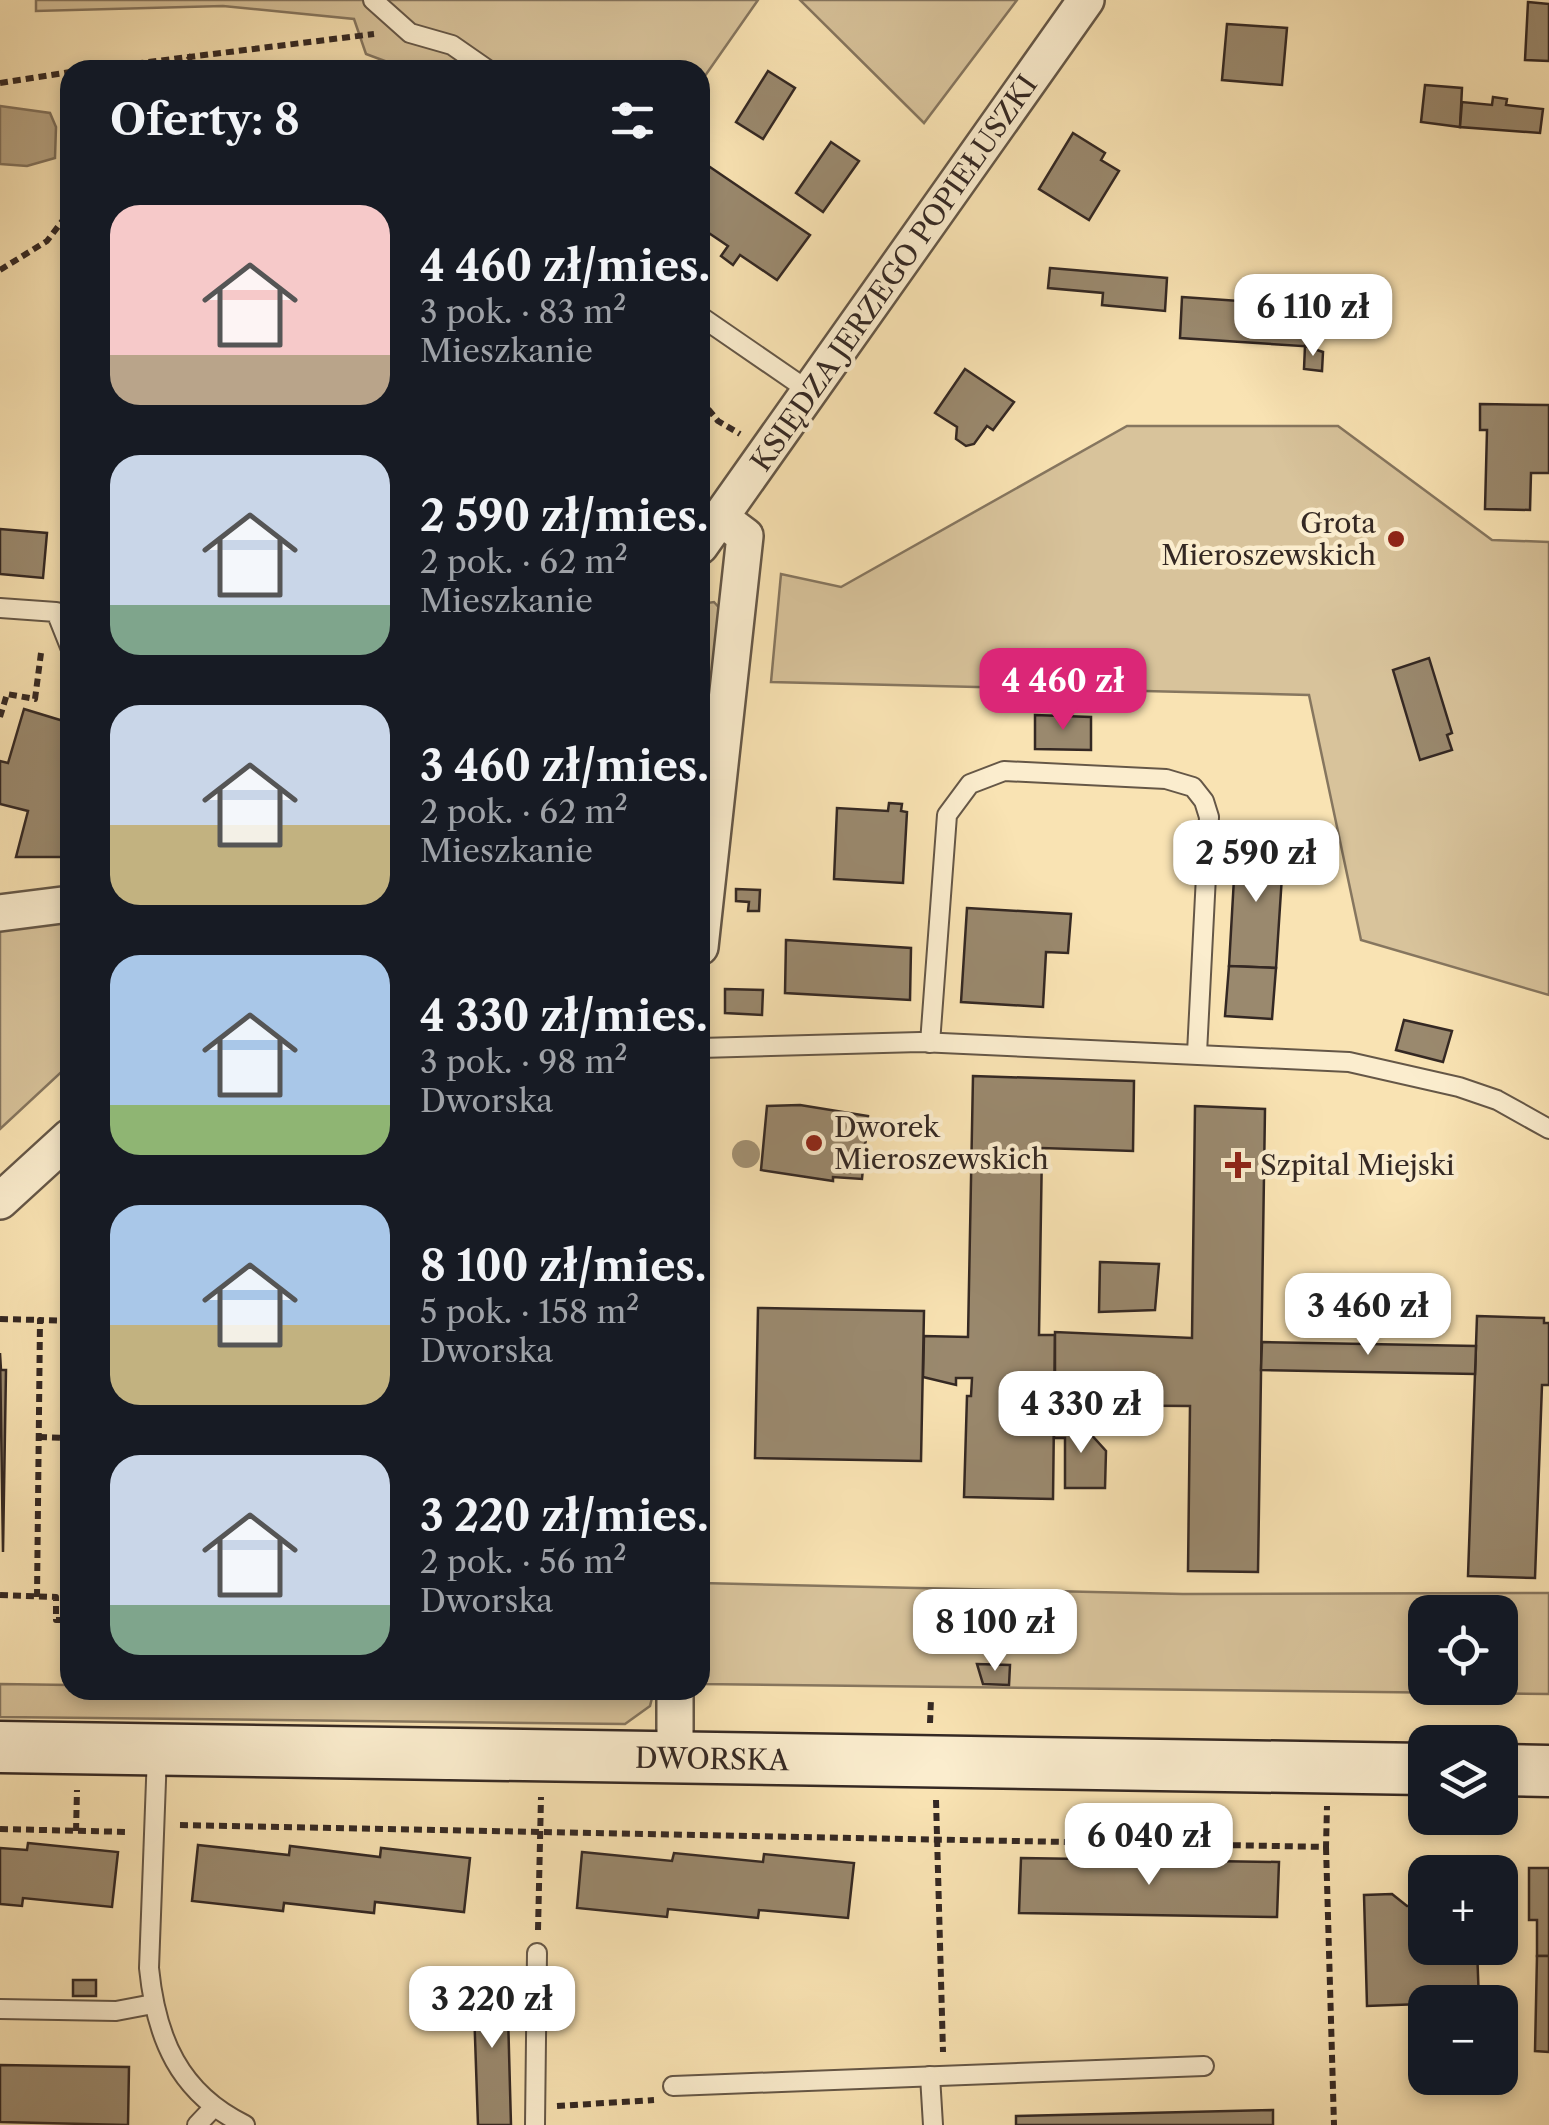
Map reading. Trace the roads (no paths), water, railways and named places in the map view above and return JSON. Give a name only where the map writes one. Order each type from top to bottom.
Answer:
[{"type":"street","name":"KSIĘDZA JERZEGO POPIEŁUSZKI","points":[[711,532],[1086,0]]},
{"type":"street","points":[[710,856],[745,536],[711,532]]},
{"type":"street","points":[[5,903],[60,904]]},
{"type":"street","points":[[0,1201],[60,1146]]},
{"type":"street","points":[[675,1758],[676,1700]]},
{"type":"street","name":"DWORSKA","points":[[0,1747],[1408,1769]]},
{"type":"street","points":[[1518,1770],[1549,1771]]},
{"type":"lane","points":[[374,0],[410,33],[452,44],[474,60]]},
{"type":"lane","points":[[710,323],[809,391]]},
{"type":"lane","points":[[0,608],[56,612],[60,622]]},
{"type":"lane","points":[[930,1042],[947,816],[970,784],[1004,771],[1166,778],[1193,787],[1204,801],[1208,817],[1197,1053]]},
{"type":"lane","points":[[710,1048],[930,1042],[1349,1062],[1497,1100],[1549,1130]]},
{"type":"lane","points":[[157,1748],[149,1968],[153,2004],[176,2067],[214,2107],[245,2125]]},
{"type":"lane","points":[[536,2116],[537,1953]]},
{"type":"lane","points":[[0,2010],[116,2011],[153,2004]]},
{"type":"lane","points":[[673,2086],[1204,2066]]},
{"type":"lane","points":[[933,2125],[937,2076]]},
{"type":"lane","points":[[197,2125],[214,2107]]},
{"type":"place","name":"Grota Mieroszewskich","points":[[1396,539]]},
{"type":"place","name":"Dworek Mieroszewskich","points":[[814,1143]]},
{"type":"place","name":"Szpital Miejski","points":[[1238,1165]]}]
